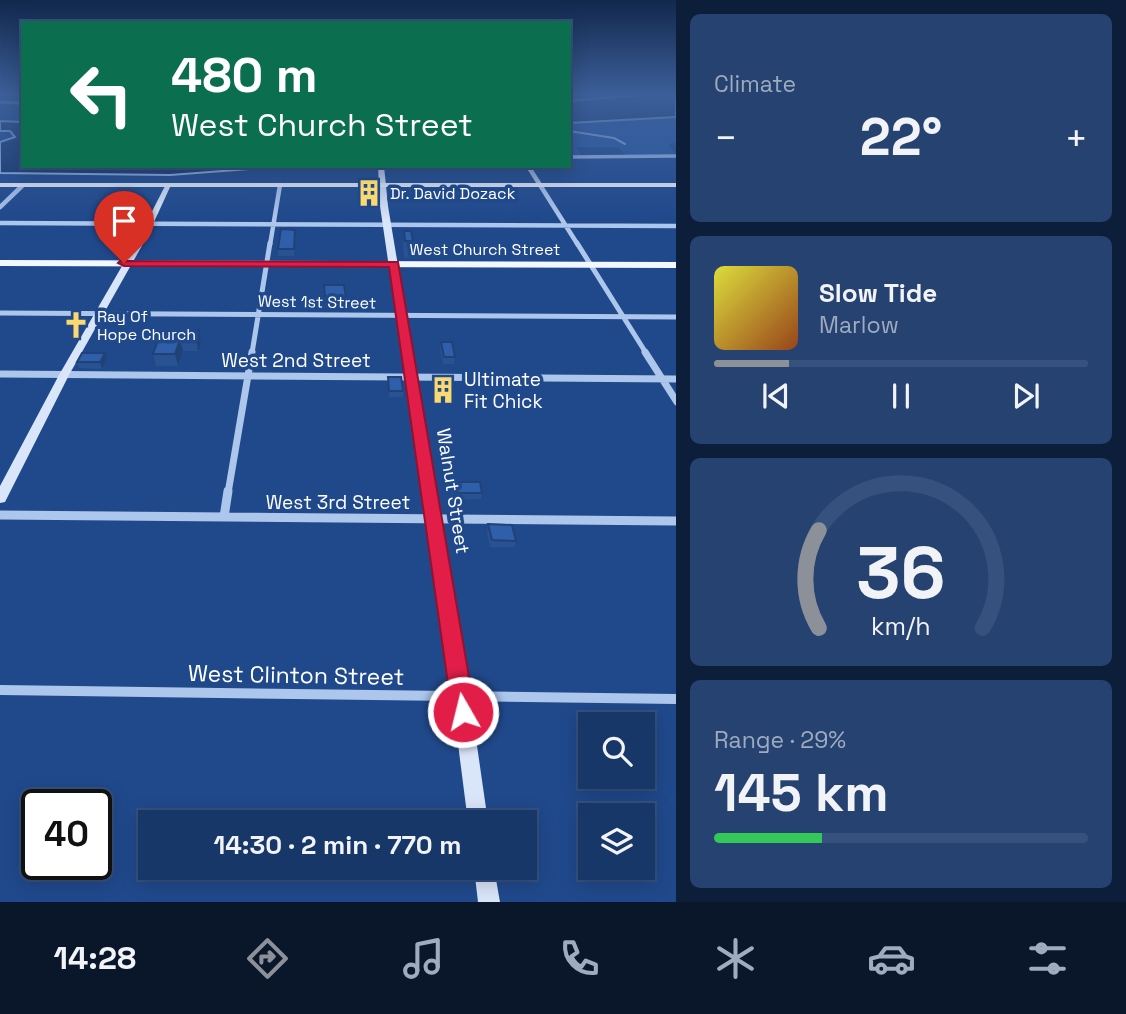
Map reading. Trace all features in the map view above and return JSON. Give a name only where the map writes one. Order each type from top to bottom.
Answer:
[{"type":"main road","points":[[0,185],[676,185]]},
{"type":"main road","name":"West Church Street","points":[[0,263],[676,265]]},
{"type":"street","points":[[571,157],[676,156]]},
{"type":"street","name":"Walnut Street","points":[[381,168],[387,224],[413,377],[476,810]]},
{"type":"street","points":[[529,168],[676,402]]},
{"type":"street","points":[[0,498],[64,375],[150,223],[168,185]]},
{"type":"street","points":[[224,517],[280,185]]},
{"type":"street","points":[[0,207],[22,186]]},
{"type":"street","points":[[0,223],[676,226]]},
{"type":"street","name":"West 1st Street","points":[[0,313],[676,317]]},
{"type":"street","name":"West 2nd Street","points":[[0,374],[676,379]]},
{"type":"street","name":"West 3rd Street","points":[[0,515],[676,521]]},
{"type":"street","name":"West Clinton Street","points":[[0,691],[676,699]]},
{"type":"street","points":[[486,880],[489,902]]},
{"type":"shaded area","points":[[21,136],[21,168],[262,168],[170,175],[0,173],[0,142]]},
{"type":"shaded area","points":[[571,136],[676,136],[676,143],[668,144],[676,155],[626,155],[618,147],[576,147],[582,156],[571,155]]},
{"type":"building","points":[[281,229],[295,230],[294,249],[278,249]]},
{"type":"building","points":[[404,231],[411,231],[413,241],[405,241]]},
{"type":"building","points":[[324,285],[344,285],[346,298],[325,296]]},
{"type":"building","points":[[162,330],[199,330],[196,339],[180,339],[175,354],[153,354]]},
{"type":"building","points":[[441,342],[452,342],[455,357],[444,357]]},
{"type":"building","points":[[82,353],[105,353],[100,362],[77,362]]},
{"type":"building","points":[[388,377],[401,377],[403,391],[389,391]]},
{"type":"building","points":[[452,482],[480,482],[482,493],[455,493]]},
{"type":"building","points":[[488,524],[512,525],[516,541],[492,540]]},
{"type":"waterway","points":[[602,136],[614,138],[625,144]]},
{"type":"place","name":"Dr. David Dozack","points":[[369,193]]},
{"type":"place","name":"Ray Of Hope Church","points":[[76,325]]},
{"type":"place","name":"Ultimate Fit Chick","points":[[443,390]]},
{"type":"route","points":[[124,263],[394,264],[463,712]]}]
